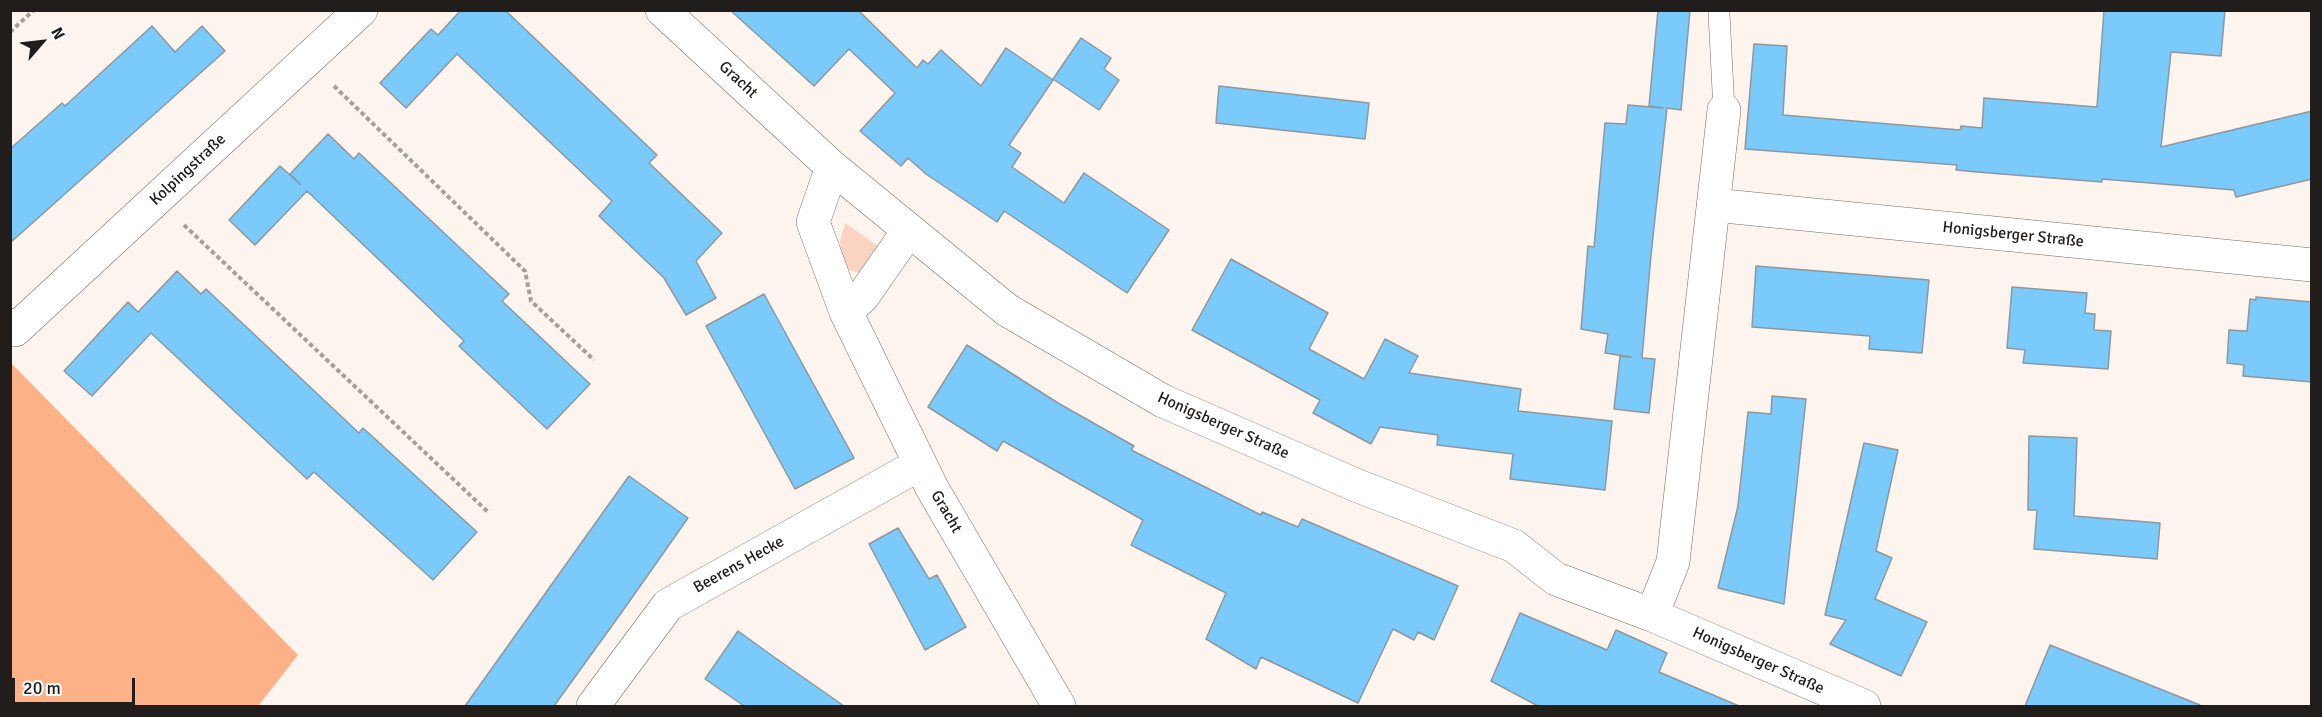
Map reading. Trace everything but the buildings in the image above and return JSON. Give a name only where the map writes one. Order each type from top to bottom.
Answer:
[{"type":"street","name":"Kolpingstraße","points":[[13,327],[157,199],[361,10]]},
{"type":"street","name":"Gracht","points":[[662,10],[832,167],[813,222],[846,312],[920,464],[1059,706]]},
{"type":"street","points":[[1652,615],[1673,562],[1724,110]]},
{"type":"street","name":"Honigsberger Straße","points":[[832,167],[1007,310],[1163,401],[1358,486],[1514,546],[1556,579],[1652,615],[1864,706]]},
{"type":"street","name":"Honigsberger Straße","points":[[1714,205],[2312,265]]},
{"type":"street","points":[[846,312],[863,296],[909,230]]},
{"type":"street","name":"Beerens Hecke","points":[[593,706],[668,605],[920,464]]},
{"type":"lane","points":[[1719,14],[1724,110]]},
{"type":"path","points":[[10,32],[34,10]]},
{"type":"path","points":[[307,60],[525,271],[531,301],[594,360]]},
{"type":"path","points":[[157,199],[489,513]]},
{"type":"shaded area","points":[[845,223],[884,250],[858,273],[847,269],[842,261],[840,241]]},
{"type":"shaded area","points":[[10,362],[298,655],[258,706],[11,706]]}]
